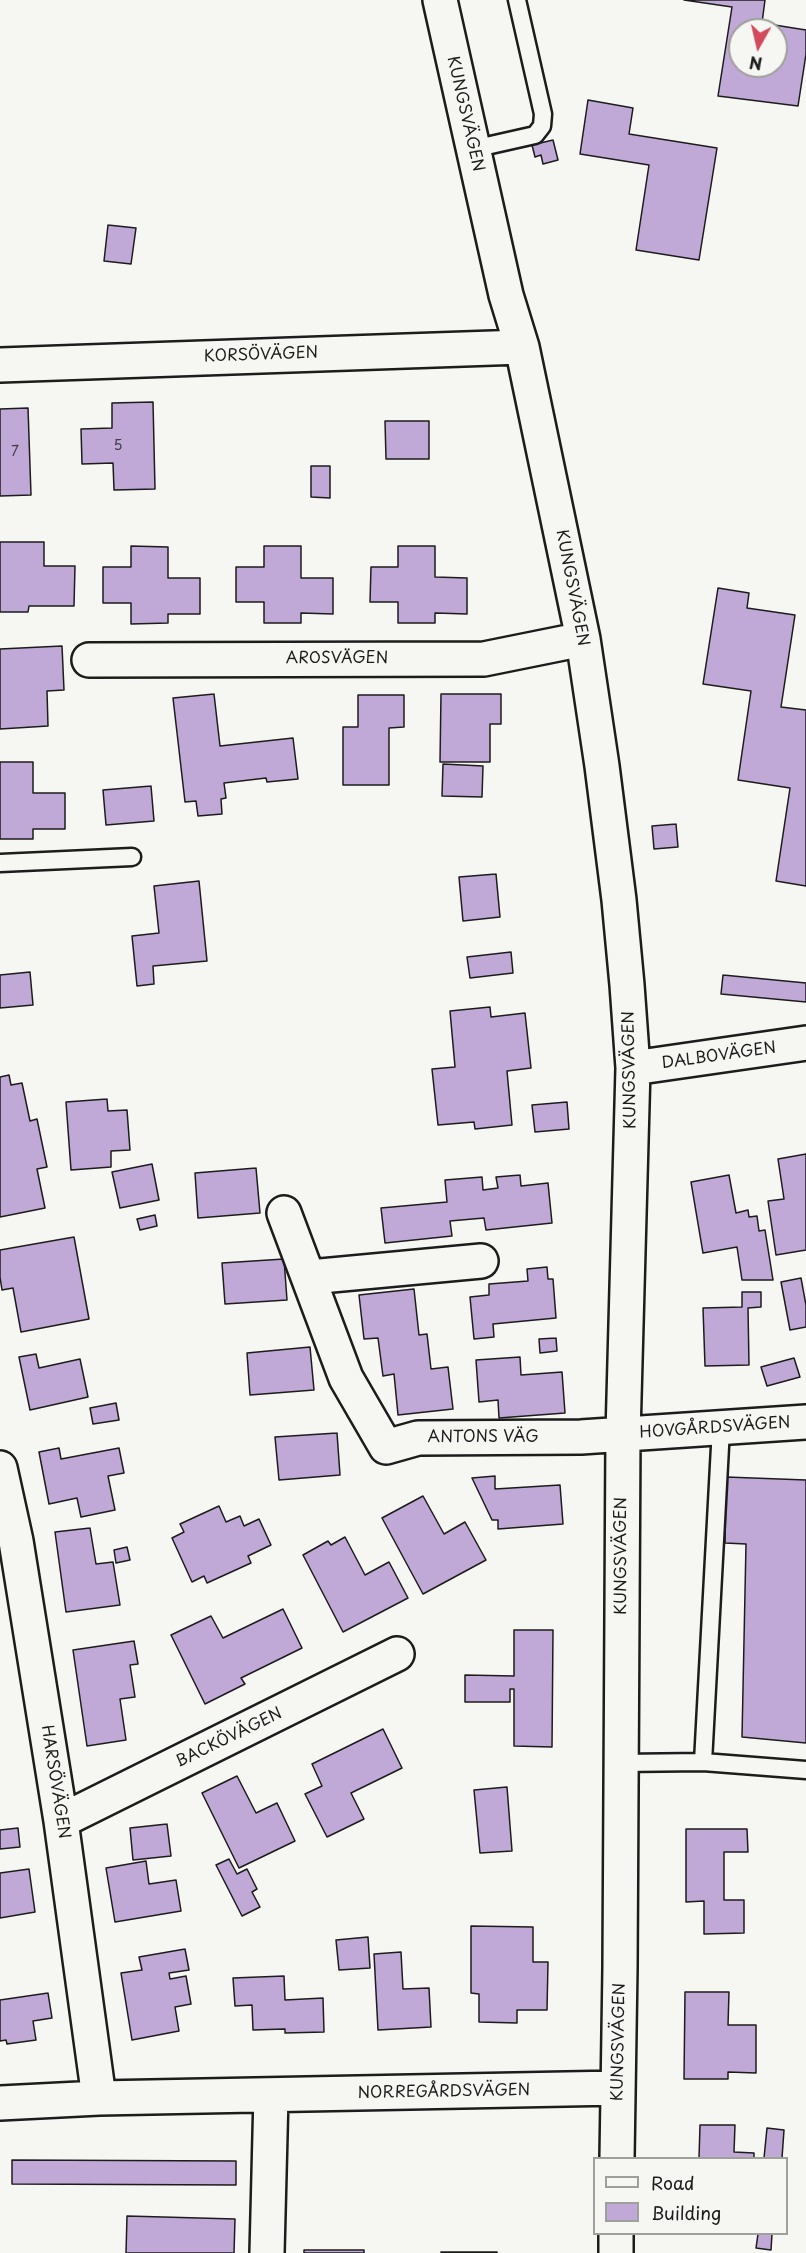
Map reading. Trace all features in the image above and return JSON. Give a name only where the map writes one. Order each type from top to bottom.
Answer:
[{"type":"street","name":"KUNGSVÄGEN","points":[[440,0],[506,295],[522,347],[583,639],[619,900],[633,1068],[623,1434],[617,2157]]},
{"type":"street","name":"KORSÖVÄGEN","points":[[0,365],[522,347]]},
{"type":"street","name":"AROSVÄGEN","points":[[89,660],[484,659],[583,639]]},
{"type":"street","name":"DALBOVÄGEN","points":[[633,1068],[806,1043]]},
{"type":"street","name":"ANTONS VÄG","points":[[284,1213],[346,1378],[386,1447],[418,1438],[581,1437],[623,1434]]},
{"type":"street","points":[[310,1278],[481,1261]]},
{"type":"street","name":"HOVGÅRDSVÄGEN","points":[[623,1434],[806,1422]]},
{"type":"street","name":"HARSÖVÄGEN","points":[[0,1468],[16,1542],[61,1821],[99,2098]]},
{"type":"street","name":"BACKÖVÄGEN","points":[[61,1821],[397,1654]]},
{"type":"street","name":"NORREGÅRDSVÄGEN","points":[[0,2103],[99,2098],[618,2088]]},
{"type":"street","points":[[267,2253],[271,2095]]},
{"type":"street","points":[[616,2235],[616,2253]]},
{"type":"lane","points":[[473,149],[535,135],[542,126],[543,114],[517,0]]},
{"type":"lane","points":[[0,863],[132,857]]},
{"type":"lane","points":[[703,1762],[721,1428]]},
{"type":"lane","points":[[621,1763],[703,1762],[806,1770]]},
{"type":"building","points":[[684,0],[765,0],[763,18],[730,18],[732,7]]},
{"type":"building","points":[[788,27],[806,30],[806,54],[798,106],[718,96],[728,32],[728,78],[788,78]]},
{"type":"building","points":[[588,100],[633,108],[629,134],[717,148],[699,260],[636,250],[649,165],[580,154]]},
{"type":"building","points":[[553,140],[558,160],[543,164],[541,155],[535,157],[532,145]]},
{"type":"building","points":[[108,225],[136,228],[131,264],[104,261]]},
{"type":"building","points":[[153,402],[155,489],[114,490],[113,463],[82,464],[81,429],[112,428],[112,403]]},
{"type":"building","points":[[28,408],[31,495],[0,496],[0,409]]},
{"type":"building","points":[[385,421],[429,421],[429,459],[386,459]]},
{"type":"building","points":[[311,466],[330,466],[330,498],[311,497]]},
{"type":"building","points":[[0,542],[44,542],[44,566],[75,566],[74,606],[29,606],[28,612],[0,612]]},
{"type":"building","points":[[131,546],[168,547],[168,578],[200,578],[200,614],[168,614],[168,623],[131,624],[131,603],[103,603],[103,567],[131,567]]},
{"type":"building","points":[[264,546],[301,546],[301,578],[333,578],[333,614],[301,613],[301,623],[264,623],[264,602],[236,602],[236,567],[264,567]]},
{"type":"building","points":[[398,546],[435,546],[435,577],[467,578],[467,614],[435,613],[435,623],[398,623],[398,602],[370,602],[371,567],[398,567]]},
{"type":"building","points":[[718,588],[749,593],[747,608],[795,615],[781,707],[806,710],[806,886],[776,881],[790,788],[738,780],[751,691],[703,684]]},
{"type":"building","points":[[62,646],[64,690],[47,691],[48,726],[0,729],[0,649]]},
{"type":"building","points":[[214,694],[220,746],[293,738],[298,779],[267,782],[266,778],[224,783],[226,798],[221,799],[222,814],[198,816],[196,801],[185,802],[173,698]]},
{"type":"building","points":[[441,694],[501,694],[501,724],[490,724],[490,762],[440,762]]},
{"type":"building","points":[[358,695],[404,695],[404,727],[389,728],[389,785],[343,785],[343,727],[358,727]]},
{"type":"building","points":[[0,762],[33,762],[33,793],[65,793],[65,829],[33,829],[33,839],[0,839]]},
{"type":"building","points":[[443,764],[483,766],[482,797],[442,796]]},
{"type":"building","points":[[151,786],[154,821],[106,825],[103,790]]},
{"type":"building","points":[[676,824],[678,847],[654,849],[652,826]]},
{"type":"building","points":[[496,874],[500,917],[463,921],[459,877]]},
{"type":"building","points":[[199,881],[207,961],[153,966],[154,984],[137,986],[132,936],[159,933],[154,886]]},
{"type":"building","points":[[511,952],[513,973],[470,978],[467,957]]},
{"type":"building","points":[[30,972],[33,1005],[0,1008],[0,975]]},
{"type":"building","points":[[723,975],[806,983],[806,1002],[721,994]]},
{"type":"building","points":[[490,1007],[491,1017],[525,1013],[531,1068],[507,1071],[512,1125],[475,1129],[474,1122],[438,1125],[432,1069],[455,1067],[450,1011]]},
{"type":"building","points":[[9,1075],[11,1085],[22,1083],[30,1121],[37,1119],[47,1167],[37,1169],[45,1208],[0,1217],[0,1077]]},
{"type":"building","points":[[107,1099],[108,1111],[127,1110],[130,1150],[111,1151],[111,1167],[71,1170],[66,1102]]},
{"type":"building","points":[[567,1102],[569,1129],[535,1132],[532,1105]]},
{"type":"building","points":[[806,1154],[806,1250],[776,1255],[768,1201],[784,1199],[778,1159]]},
{"type":"building","points":[[152,1164],[159,1200],[120,1208],[112,1172]]},
{"type":"building","points":[[256,1168],[260,1213],[198,1218],[195,1173]]},
{"type":"building","points":[[520,1175],[521,1186],[548,1183],[552,1223],[486,1230],[484,1218],[450,1221],[452,1236],[385,1243],[381,1208],[447,1202],[445,1180],[482,1177],[483,1190],[498,1188],[496,1177]]},
{"type":"building","points":[[729,1175],[736,1213],[748,1210],[749,1217],[757,1216],[759,1231],[765,1230],[773,1280],[742,1280],[737,1247],[703,1253],[691,1182]]},
{"type":"building","points":[[155,1215],[157,1226],[140,1230],[137,1219]]},
{"type":"building","points":[[74,1237],[89,1319],[21,1332],[13,1288],[2,1290],[0,1250]]},
{"type":"building","points":[[284,1259],[287,1300],[225,1304],[222,1263]]},
{"type":"building","points":[[547,1267],[548,1279],[553,1279],[556,1318],[493,1324],[494,1337],[474,1339],[470,1297],[489,1295],[489,1284],[528,1281],[527,1269]]},
{"type":"building","points":[[801,1278],[806,1305],[806,1327],[790,1330],[781,1282]]},
{"type":"building","points":[[414,1289],[419,1335],[427,1334],[431,1369],[448,1367],[453,1409],[398,1415],[394,1374],[383,1376],[378,1338],[364,1339],[359,1295]]},
{"type":"building","points":[[742,1292],[761,1292],[761,1307],[748,1308],[749,1365],[705,1366],[703,1308],[742,1307]]},
{"type":"building","points":[[556,1338],[557,1351],[540,1353],[539,1339]]},
{"type":"building","points":[[310,1347],[314,1390],[250,1395],[247,1353]]},
{"type":"building","points":[[36,1354],[39,1368],[80,1359],[88,1397],[30,1410],[19,1357]]},
{"type":"building","points":[[520,1357],[521,1375],[562,1372],[565,1413],[499,1418],[498,1400],[479,1402],[476,1360]]},
{"type":"building","points":[[794,1358],[800,1377],[767,1386],[761,1367]]},
{"type":"building","points":[[116,1403],[119,1420],[93,1424],[90,1408]]},
{"type":"building","points":[[337,1433],[340,1475],[279,1480],[275,1437]]},
{"type":"building","points":[[59,1448],[61,1459],[119,1448],[124,1473],[108,1476],[115,1510],[81,1517],[77,1498],[49,1504],[39,1452]]},
{"type":"building","points":[[495,1476],[495,1489],[560,1485],[563,1524],[498,1529],[498,1520],[492,1520],[472,1478]]},
{"type":"building","points":[[726,1477],[806,1480],[806,1743],[742,1737],[746,1544],[725,1543]]},
{"type":"building","points":[[423,1496],[444,1534],[465,1522],[486,1560],[423,1594],[382,1518]]},
{"type":"building","points":[[219,1506],[226,1522],[240,1516],[244,1526],[259,1519],[271,1545],[248,1556],[251,1563],[207,1583],[204,1576],[192,1582],[172,1538],[184,1532],[180,1524]]},
{"type":"building","points":[[90,1528],[96,1564],[113,1562],[120,1605],[66,1612],[55,1532]]},
{"type":"building","points":[[345,1537],[365,1575],[389,1562],[408,1598],[343,1632],[303,1555],[328,1541],[331,1545]]},
{"type":"building","points":[[127,1547],[130,1560],[116,1563],[114,1550]]},
{"type":"building","points":[[283,1609],[302,1648],[241,1678],[245,1684],[205,1704],[171,1635],[211,1616],[223,1638]]},
{"type":"building","points":[[514,1630],[553,1630],[552,1747],[514,1746],[514,1689],[510,1689],[510,1702],[465,1702],[465,1675],[514,1676]]},
{"type":"building","points":[[134,1641],[138,1664],[130,1665],[135,1697],[120,1699],[126,1740],[87,1746],[73,1650]]},
{"type":"building","points":[[383,1729],[402,1768],[351,1793],[364,1819],[327,1837],[305,1794],[322,1786],[312,1764]]},
{"type":"building","points":[[237,1776],[256,1813],[277,1803],[295,1841],[239,1868],[202,1793]]},
{"type":"building","points":[[507,1787],[512,1851],[480,1853],[474,1790]]},
{"type":"building","points":[[167,1824],[171,1856],[133,1860],[130,1828]]},
{"type":"building","points":[[18,1828],[20,1847],[0,1849],[0,1830]]},
{"type":"building","points":[[686,1829],[747,1829],[748,1852],[724,1852],[724,1900],[744,1900],[744,1933],[704,1934],[704,1901],[686,1902]]},
{"type":"building","points":[[229,1859],[237,1874],[247,1869],[257,1889],[252,1892],[260,1907],[242,1916],[216,1865]]},
{"type":"building","points":[[146,1861],[149,1884],[176,1880],[181,1911],[115,1922],[106,1868]]},
{"type":"building","points":[[29,1869],[35,1912],[0,1918],[0,1873]]},
{"type":"building","points":[[471,1926],[533,1927],[533,1962],[548,1962],[547,2010],[517,2010],[517,2023],[479,2022],[479,1994],[471,1993]]},
{"type":"building","points":[[368,1937],[370,1968],[339,1970],[336,1940]]},
{"type":"building","points":[[185,1949],[189,1970],[169,1973],[170,1979],[186,1976],[191,2004],[175,2007],[179,2031],[132,2040],[121,1973],[142,1970],[139,1957]]},
{"type":"building","points":[[401,1952],[403,1989],[429,1988],[431,2027],[378,2030],[374,1954]]},
{"type":"building","points":[[284,1976],[285,2000],[323,1998],[324,2032],[285,2033],[285,2029],[253,2030],[252,2005],[235,2006],[233,1978]]},
{"type":"building","points":[[685,1992],[729,1992],[728,2025],[756,2025],[756,2073],[728,2072],[728,2079],[684,2079]]},
{"type":"building","points":[[48,1993],[52,2018],[33,2021],[36,2040],[7,2044],[6,2040],[0,2041],[0,2000]]},
{"type":"building","points":[[700,2125],[735,2125],[734,2152],[754,2153],[754,2157],[699,2157]]},
{"type":"building","points":[[767,2128],[784,2130],[782,2157],[764,2157]]},
{"type":"building","points":[[12,2160],[236,2161],[236,2185],[12,2184]]},
{"type":"building","points":[[127,2216],[235,2219],[234,2253],[126,2253]]},
{"type":"building","points":[[758,2235],[772,2235],[771,2250],[756,2248]]},
{"type":"building","points":[[304,2250],[364,2250],[364,2253],[304,2253]]},
{"type":"building","points":[[497,2252],[497,2253],[441,2253]]}]
